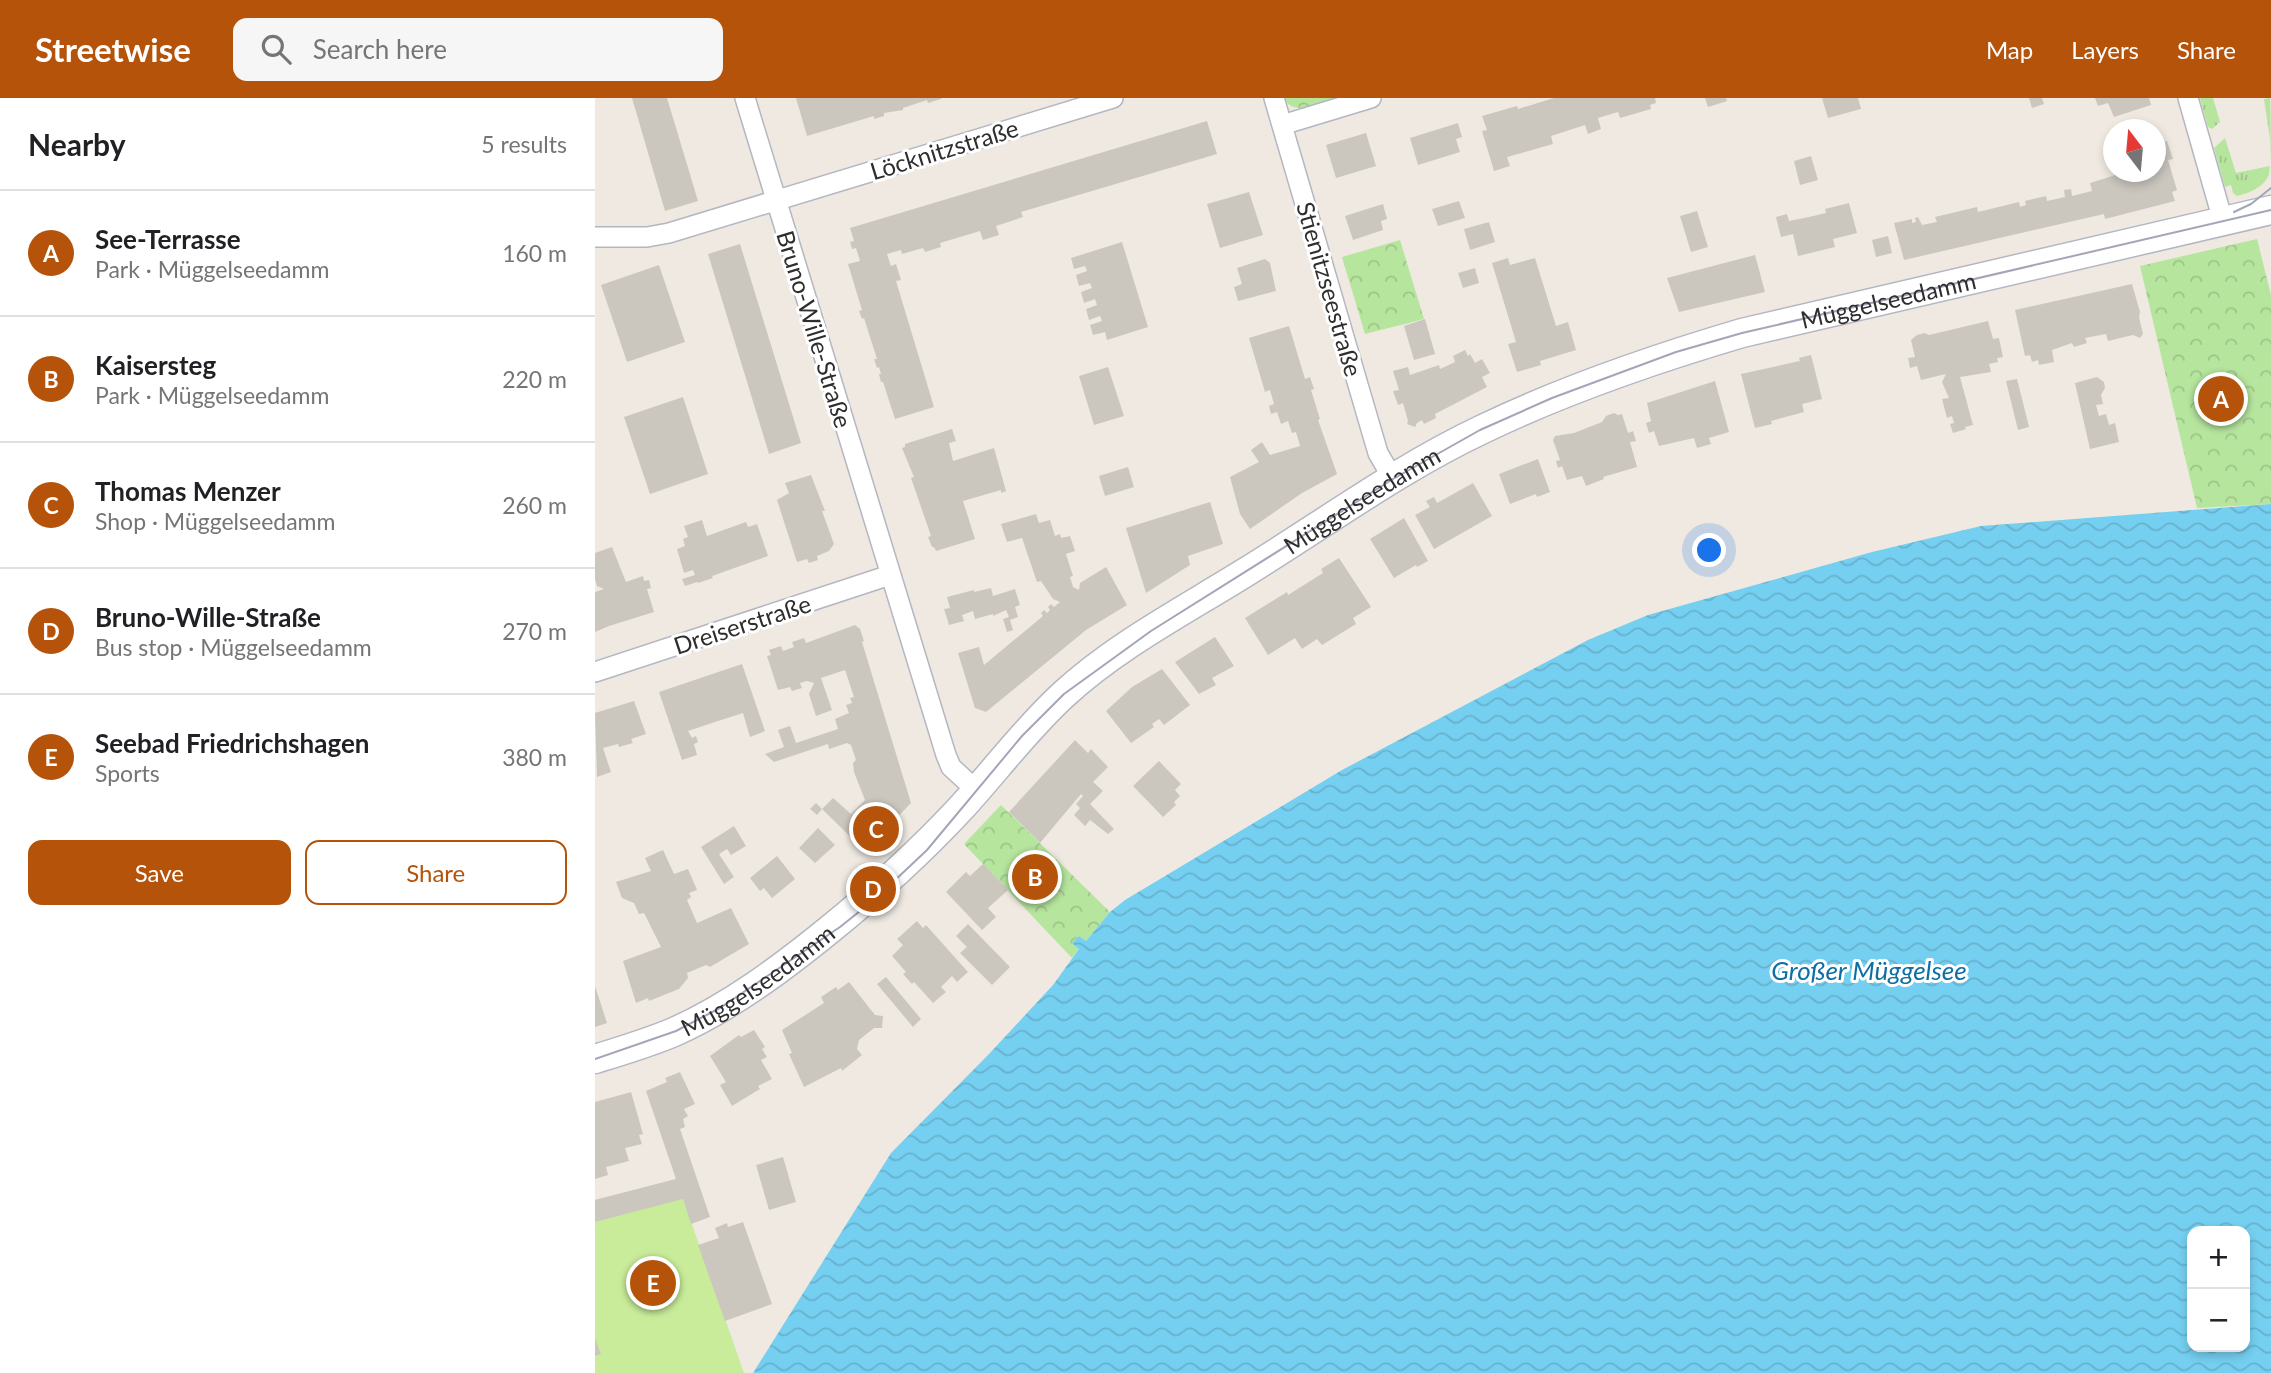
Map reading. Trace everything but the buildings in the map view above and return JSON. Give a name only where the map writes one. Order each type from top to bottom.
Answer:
[{"type":"main road","name":"Müggelseedamm","points":[[595,1059],[640,1046],[676,1031],[736,999],[804,952],[899,871],[977,791],[1022,736],[1064,694],[1151,631],[1392,479],[1480,430],[1552,398],[1677,352],[1742,333],[2271,210]]},
{"type":"street","name":"Bruno-Wille-Straße","points":[[745,98],[946,755],[951,767],[977,791]]},
{"type":"street","name":"Löcknitzstraße","points":[[595,237],[647,237],[775,201],[1069,104],[1113,98]]},
{"type":"street","name":"Stienitzseestraße","points":[[1273,98],[1378,453],[1392,479]]},
{"type":"street","points":[[1282,125],[1371,98]]},
{"type":"street","points":[[2188,98],[2223,221]]},
{"type":"street","name":"Dreiserstraße","points":[[595,672],[890,575]]},
{"type":"green space","points":[[1283,98],[1342,98],[1302,108],[1288,104]]},
{"type":"green space","points":[[2200,98],[2213,98],[2220,122],[2212,129],[2208,127]]},
{"type":"green space","points":[[2270,98],[2271,125],[2270,162],[2270,139],[2264,99]]},
{"type":"green space","points":[[2225,138],[2236,173],[2270,166],[2269,175],[2259,187],[2237,196],[2231,185],[2225,187],[2214,148]]},
{"type":"green space","points":[[2257,239],[2271,295],[2271,504],[2197,508],[2140,266]]},
{"type":"green space","points":[[1400,240],[1424,319],[1365,334],[1342,257]]},
{"type":"green space","points":[[1001,805],[1110,912],[1086,941],[1079,936],[1073,942],[1079,949],[1072,958],[964,844]]},
{"type":"green space","points":[[676,1179],[744,1373],[595,1373],[595,1200]]},
{"type":"water","name":"Großer Müggelsee","points":[[2271,504],[2271,1373],[753,1373],[891,1153],[1053,985],[1079,949],[1072,943],[1079,936],[1086,941],[1110,912],[1125,900],[1342,770],[1588,640],[1648,615],[1872,552],[1981,526]]},
{"type":"tram line","points":[[2234,212],[2251,204],[2271,188]]},
{"type":"tram line","points":[[595,1059],[676,1031],[720,1008],[840,927],[875,899],[927,850],[1022,736],[1064,694],[1151,631],[1393,479],[1480,430],[1552,398],[1676,352],[1742,333],[2271,210]]},
{"type":"place","name":"See-Terrasse","points":[[2221,399]]},
{"type":"place","name":"Thomas Menzer","points":[[876,829]]},
{"type":"place","name":"Kaisersteg","points":[[1035,877]]},
{"type":"place","name":"Bruno-Wille-Straße","points":[[873,889]]},
{"type":"place","name":"Seebad Friedrichshagen","points":[[653,1283]]}]
